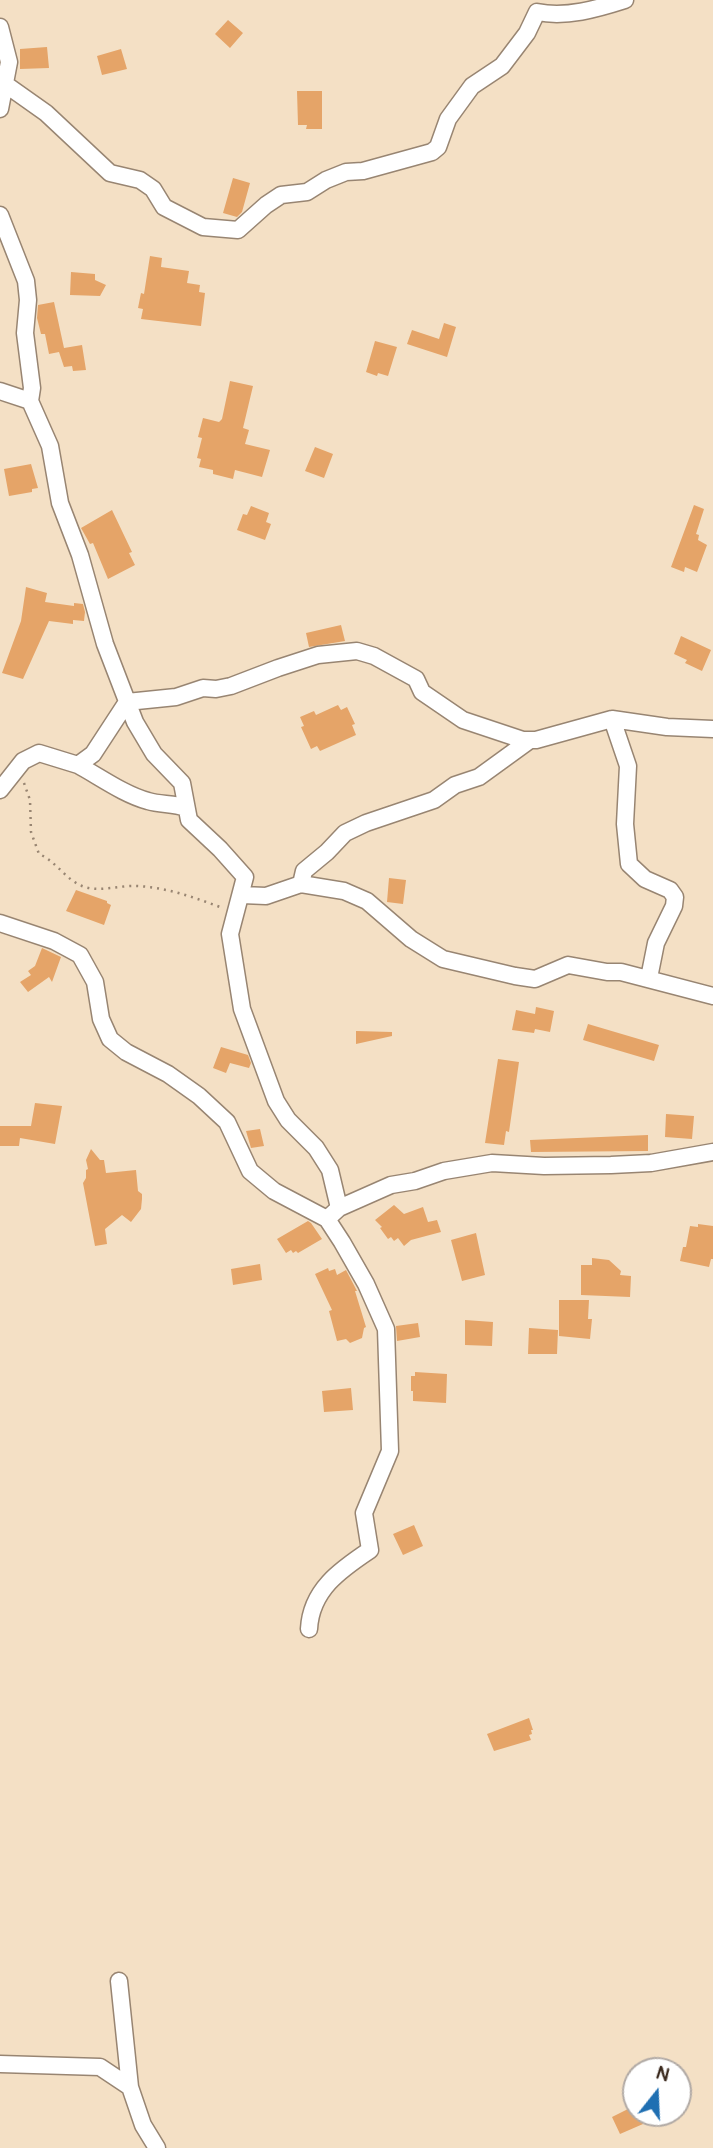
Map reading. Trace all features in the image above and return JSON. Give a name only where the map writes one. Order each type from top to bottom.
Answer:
[{"type":"street","points":[[5,84],[46,113],[110,173],[140,180],[153,189],[164,207],[202,227],[238,230],[281,195],[307,191],[346,172],[363,171],[432,152],[438,147],[448,119],[472,86],[502,66],[527,33],[537,12],[554,15],[598,9],[625,0]]},
{"type":"street","points":[[0,27],[9,62],[0,109]]},
{"type":"street","points":[[0,215],[26,281],[28,300],[25,333],[31,376],[30,401],[50,446],[60,503],[80,555],[105,644],[135,722],[154,754],[181,783],[189,820],[245,877],[230,934],[242,1010],[276,1101],[288,1121],[316,1148],[330,1170],[334,1181],[333,1214],[386,1329],[390,1451],[363,1513],[370,1550],[330,1580],[310,1613],[309,1629]]},
{"type":"street","points":[[0,391],[30,401]]},
{"type":"street","points":[[127,702],[176,697],[203,688],[231,686],[318,655],[357,651],[374,656],[416,679],[422,692],[463,720],[510,737],[530,740]]},
{"type":"street","points":[[78,765],[93,754],[127,702]]},
{"type":"street","points":[[612,719],[628,766],[625,824],[629,864],[645,879],[670,890],[675,897],[674,906],[656,943],[649,978]]},
{"type":"street","points":[[300,884],[304,871],[345,833],[434,800],[456,785],[479,777],[530,740],[612,719],[667,727],[713,729]]},
{"type":"street","points":[[0,790],[23,761],[39,753],[78,765],[134,796],[186,808]]},
{"type":"street","points":[[242,895],[266,896],[300,884],[344,891],[367,901],[411,939],[443,959],[535,979],[568,965],[621,972],[713,996]]},
{"type":"street","points":[[0,923],[54,941],[80,955],[95,982],[100,1019],[110,1039],[126,1052],[168,1074],[199,1096],[226,1122],[250,1171],[274,1191],[333,1214]]},
{"type":"street","points":[[333,1214],[391,1185],[415,1181],[444,1171],[492,1163],[611,1165],[651,1163],[713,1152]]},
{"type":"street","points":[[334,1181],[344,1186],[358,1200]]},
{"type":"street","points":[[119,1981],[130,2087],[143,2125],[157,2148]]},
{"type":"street","points":[[0,2064],[100,2067],[130,2087]]},
{"type":"path","points":[[19,766],[30,800],[30,832],[39,854],[50,858],[82,886],[152,888],[187,894],[236,912]]},
{"type":"building","points":[[228,20],[243,33],[230,48],[215,34]]},
{"type":"building","points":[[47,47],[49,68],[20,69],[20,49]]},
{"type":"building","points":[[121,49],[127,69],[102,75],[97,56]]},
{"type":"building","points":[[297,91],[322,91],[322,129],[306,129],[307,125],[298,125]]},
{"type":"building","points":[[233,178],[250,183],[242,212],[237,217],[223,213]]},
{"type":"building","points":[[150,256],[162,258],[161,267],[189,271],[187,283],[200,285],[199,292],[205,293],[201,326],[141,319],[143,309],[138,308],[141,293],[144,294]]},
{"type":"building","points":[[71,272],[95,274],[95,280],[106,285],[100,296],[70,295]]},
{"type":"building","points":[[54,302],[64,348],[82,345],[86,370],[73,371],[72,366],[64,367],[59,352],[49,354],[45,334],[41,334],[37,318],[38,305]]},
{"type":"building","points":[[444,323],[456,327],[447,357],[407,344],[412,330],[439,339]]},
{"type":"building","points":[[375,341],[397,347],[388,376],[366,372]]},
{"type":"building","points":[[230,381],[253,386],[243,428],[249,430],[245,444],[270,450],[262,477],[235,470],[233,479],[199,467],[201,459],[197,458],[202,438],[198,437],[203,418],[219,422],[222,419]]},
{"type":"building","points":[[315,447],[333,454],[324,478],[305,471]]},
{"type":"building","points":[[31,464],[38,488],[32,489],[32,492],[9,496],[4,469]]},
{"type":"building","points":[[694,505],[704,509],[696,534],[699,535],[698,540],[707,545],[697,572],[685,567],[684,572],[671,567]]},
{"type":"building","points":[[251,506],[269,513],[266,522],[271,524],[265,540],[237,530],[243,514],[247,515]]},
{"type":"building","points":[[112,510],[132,552],[129,553],[135,565],[108,579],[93,543],[90,544],[81,528]]},
{"type":"building","points":[[26,587],[47,593],[45,602],[74,606],[74,603],[83,604],[85,612],[84,621],[73,620],[73,624],[49,621],[23,679],[2,673],[21,621]]},
{"type":"building","points":[[341,625],[345,641],[309,647],[306,633]]},
{"type":"building","points":[[681,636],[711,650],[702,671],[674,654]]},
{"type":"building","points":[[338,705],[341,710],[347,707],[355,724],[352,725],[356,735],[320,751],[317,746],[311,749],[301,727],[304,726],[300,717],[314,711],[316,715]]},
{"type":"building","points":[[389,878],[406,880],[403,904],[387,902]]},
{"type":"building","points":[[76,890],[107,901],[111,905],[104,925],[66,911]]},
{"type":"building","points":[[42,948],[61,957],[52,982],[49,977],[28,992],[20,982],[31,975],[28,971],[35,966]]},
{"type":"building","points":[[536,1007],[554,1011],[550,1032],[535,1029],[534,1033],[512,1030],[516,1010],[535,1014]]},
{"type":"building","points":[[588,1024],[659,1045],[654,1061],[583,1040]]},
{"type":"building","points":[[356,1031],[392,1032],[392,1036],[356,1044]]},
{"type":"building","points":[[221,1047],[248,1055],[251,1063],[249,1068],[230,1063],[226,1073],[213,1068]]},
{"type":"building","points":[[498,1059],[519,1062],[509,1132],[506,1131],[504,1145],[485,1143]]},
{"type":"building","points":[[35,1103],[62,1106],[55,1144],[20,1138],[19,1146],[0,1146],[0,1126],[31,1126]]},
{"type":"building","points":[[666,1114],[694,1116],[692,1139],[665,1137]]},
{"type":"building","points":[[260,1129],[264,1146],[251,1148],[246,1131]]},
{"type":"building","points":[[648,1135],[648,1151],[531,1152],[530,1140]]},
{"type":"building","points":[[91,1149],[100,1160],[104,1160],[106,1173],[136,1170],[138,1191],[142,1194],[141,1209],[131,1222],[122,1215],[105,1229],[107,1244],[95,1246],[83,1183],[88,1169],[86,1160]]},
{"type":"building","points":[[394,1205],[404,1214],[423,1207],[428,1222],[437,1220],[441,1232],[411,1240],[404,1246],[398,1238],[394,1241],[391,1237],[388,1239],[375,1220]]},
{"type":"building","points":[[308,1221],[322,1239],[298,1253],[291,1250],[286,1253],[277,1239]]},
{"type":"building","points":[[698,1224],[713,1226],[713,1259],[709,1267],[680,1261],[690,1226],[698,1227]]},
{"type":"building","points":[[476,1233],[485,1275],[462,1281],[451,1240]]},
{"type":"building","points":[[592,1258],[609,1260],[621,1271],[620,1275],[631,1276],[630,1297],[581,1295],[581,1265],[592,1265]]},
{"type":"building","points":[[260,1264],[262,1280],[233,1285],[231,1269]]},
{"type":"building","points":[[328,1268],[329,1271],[335,1269],[337,1275],[346,1270],[357,1291],[366,1327],[362,1338],[350,1343],[346,1339],[337,1341],[329,1311],[332,1310],[315,1274]]},
{"type":"building","points":[[559,1300],[589,1300],[588,1319],[592,1319],[590,1339],[559,1336]]},
{"type":"building","points":[[465,1320],[493,1322],[492,1346],[465,1345]]},
{"type":"building","points":[[418,1323],[420,1337],[397,1341],[396,1326]]},
{"type":"building","points":[[529,1328],[558,1330],[557,1354],[528,1354]]},
{"type":"building","points":[[415,1372],[447,1374],[446,1403],[413,1401],[411,1376],[415,1376]]},
{"type":"building","points":[[351,1388],[353,1410],[324,1412],[322,1391]]},
{"type":"building","points":[[414,1525],[423,1546],[403,1555],[393,1534]]},
{"type":"building","points":[[529,1718],[533,1730],[529,1735],[531,1740],[494,1751],[487,1734]]},
{"type":"building","points":[[622,2112],[622,2127],[636,2127],[620,2134],[612,2117]]}]
